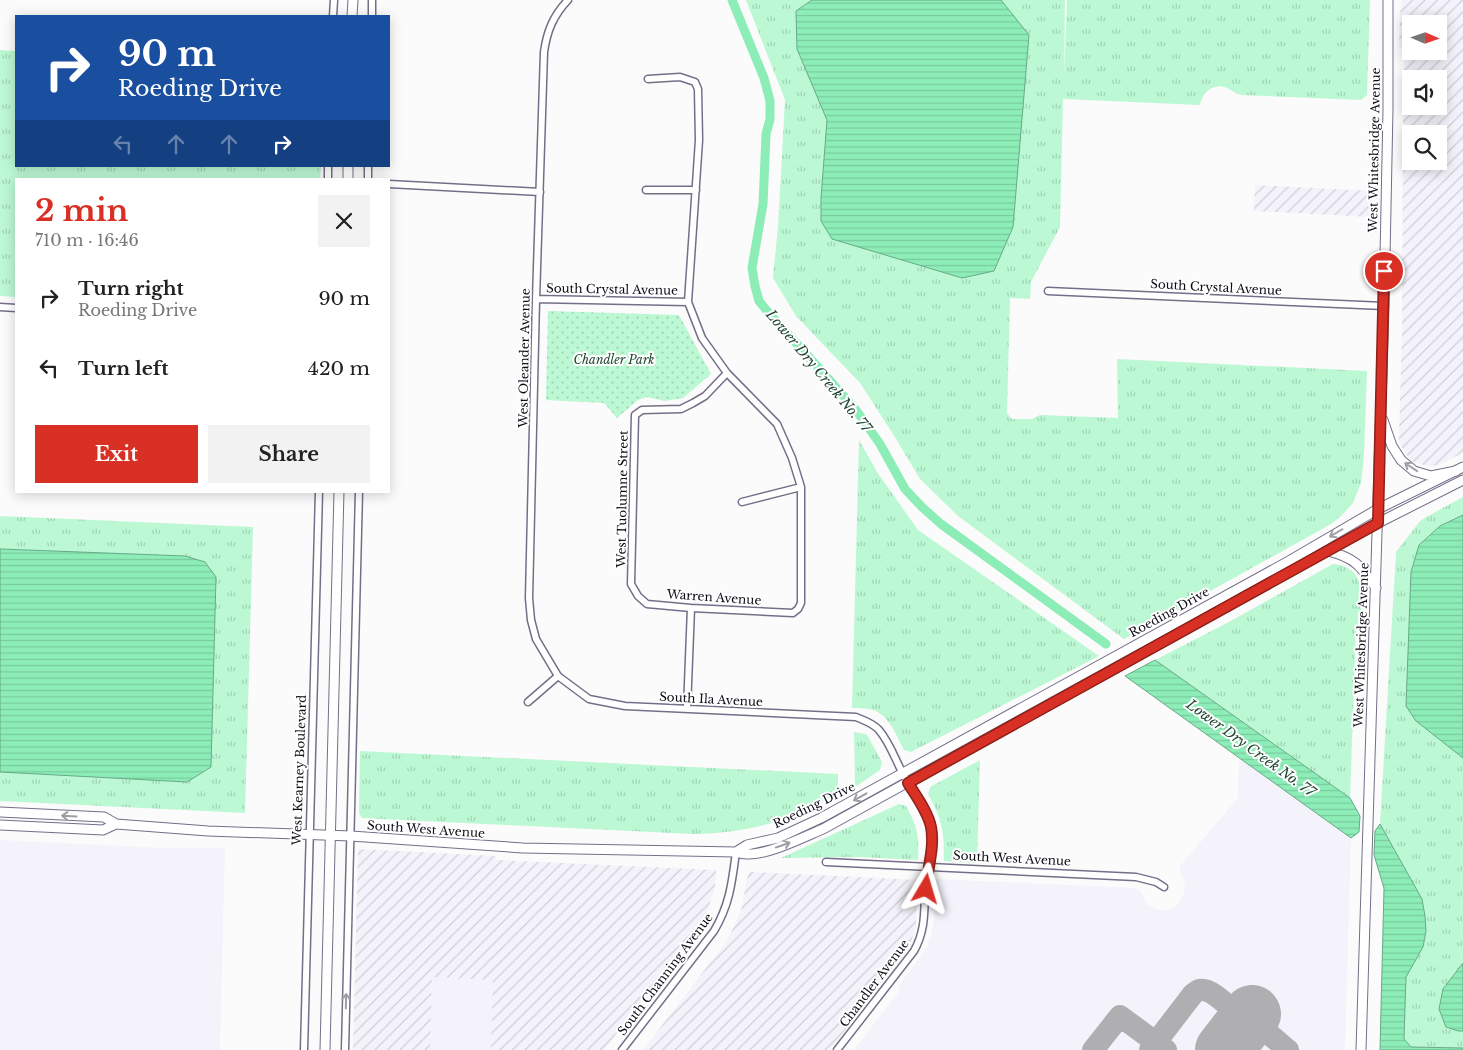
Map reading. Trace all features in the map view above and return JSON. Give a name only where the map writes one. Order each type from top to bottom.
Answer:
[{"type":"street","points":[[333,15],[334,0]]},
{"type":"street","points":[[352,15],[353,0]]},
{"type":"street","points":[[372,0],[372,15]]},
{"type":"street","name":"West Oleander Avenue","points":[[558,676],[536,639],[531,620],[529,598],[544,52],[550,25],[568,0]]},
{"type":"street","name":"West Whitesbridge Avenue","points":[[1361,1050],[1384,306],[1388,0]]},
{"type":"street","points":[[648,79],[680,77],[694,82],[698,89],[699,140],[688,302],[702,338],[726,373],[777,424],[792,458],[801,487],[742,502]]},
{"type":"street","points":[[390,184],[540,192]]},
{"type":"street","points":[[646,190],[696,190]]},
{"type":"street","name":"South Crystal Avenue","points":[[1048,291],[1384,306]]},
{"type":"street","name":"South Crystal Avenue","points":[[536,298],[688,302]]},
{"type":"street","points":[[0,307],[15,308]]},
{"type":"street","name":"West Tuolumne Street","points":[[631,584],[635,415],[642,410],[681,409],[705,396],[726,373]]},
{"type":"street","points":[[1381,411],[1392,446],[1401,460],[1414,471],[1431,476],[1460,469]]},
{"type":"street","name":"Roeding Drive","points":[[736,852],[747,845],[778,838],[798,830],[1289,561],[1378,509],[1460,469]]},
{"type":"street","name":"Roeding Drive","points":[[736,852],[748,854],[768,850],[823,829],[1378,523],[1463,480]]},
{"type":"street","name":"Warren Avenue","points":[[631,584],[638,596],[647,604],[793,613],[801,603],[801,487]]},
{"type":"street","name":"West Kearney Boulevard","points":[[304,1050],[320,493]]},
{"type":"street","points":[[325,1050],[339,493]]},
{"type":"street","points":[[345,1050],[360,493]]},
{"type":"street","points":[[1328,551],[1344,555],[1357,564],[1376,588]]},
{"type":"street","points":[[687,708],[690,608]]},
{"type":"street","points":[[528,702],[558,676]]},
{"type":"street","name":"South Ila Avenue","points":[[558,676],[589,699],[625,706],[856,717],[870,722]]},
{"type":"street","name":"Chandler Avenue","points":[[838,1050],[918,944],[924,926],[926,876],[932,853],[931,827],[928,818],[888,744],[879,730],[870,722]]},
{"type":"street","name":"South West Avenue","points":[[0,812],[104,817],[116,824],[208,831],[350,836],[523,848],[736,852]]},
{"type":"street","name":"South West Avenue","points":[[0,825],[103,830],[116,824]]},
{"type":"street","name":"South Channing Avenue","points":[[622,1050],[721,919],[731,891],[736,852]]},
{"type":"street","name":"South West Avenue","points":[[826,862],[1136,877],[1156,882],[1164,887]]},
{"type":"shaded area","points":[[1401,0],[1463,0],[1463,453],[1438,465],[1430,466],[1415,463],[1409,458],[1399,439],[1403,170],[1447,170],[1447,125],[1403,125],[1403,115],[1447,115],[1447,70],[1404,70],[1404,60],[1448,60],[1448,15],[1402,15],[1402,48],[1399,48]]},
{"type":"shaded area","points":[[1255,185],[1372,191],[1371,217],[1254,211]]},
{"type":"shaded area","points":[[1239,758],[1351,838],[1345,1050],[854,1050],[901,989],[898,987],[927,947],[934,919],[934,879],[1134,888],[1140,891],[1148,906],[1162,911],[1169,910],[1179,903],[1184,894],[1185,883],[1180,873],[1180,866],[1238,798]]},
{"type":"shaded area","points":[[0,840],[160,848],[225,848],[220,1050],[0,1050]]},
{"type":"shaded area","points":[[358,849],[496,856],[496,860],[714,870],[716,871],[715,887],[708,909],[695,931],[604,1050],[491,1050],[493,980],[432,977],[430,1050],[353,1050]]},
{"type":"shaded area","points":[[750,872],[918,880],[916,928],[908,949],[830,1050],[643,1050],[730,935],[741,910]]},
{"type":"shaded area","points":[[432,977],[493,980],[493,1050],[430,1050]]},
{"type":"green space","points":[[746,0],[1065,0],[1064,76],[1067,0],[1370,0],[1367,95],[1361,100],[1242,95],[1222,86],[1209,89],[1203,96],[1200,105],[1063,99],[1060,227],[1031,282],[1030,299],[1010,298],[1007,413],[1012,419],[1032,419],[1040,415],[1118,418],[1117,359],[1367,371],[1364,455],[1361,483],[1353,503],[1331,524],[1124,639],[958,516],[920,479],[860,383],[796,316],[773,278],[785,100]]},
{"type":"green space","points":[[0,50],[15,51],[15,167],[321,167],[320,178],[15,178],[15,297],[0,296]]},
{"type":"green space","name":"Chandler Park","points":[[548,311],[679,315],[711,374],[683,398],[665,401],[647,397],[638,400],[617,418],[604,403],[546,400]]},
{"type":"green space","points":[[859,440],[877,472],[918,530],[1099,656],[911,752],[904,750],[893,728],[881,714],[870,709],[852,708]]},
{"type":"green space","points":[[1463,497],[1463,1048],[1411,1047],[1404,1039],[1406,977],[1423,947],[1422,899],[1380,824],[1396,552],[1420,521]]},
{"type":"green space","points":[[0,516],[253,527],[245,813],[0,801]]},
{"type":"green space","points":[[1333,564],[1353,571],[1358,578],[1361,596],[1360,627],[1356,627],[1350,798],[1155,660],[1227,623]]},
{"type":"green space","points":[[854,732],[867,735],[882,762],[880,770],[855,787]]},
{"type":"green space","points":[[360,751],[838,774],[838,793],[802,811],[768,824],[713,833],[692,834],[362,818],[359,814]]},
{"type":"green space","points":[[980,760],[977,863],[944,861],[942,826],[928,794],[930,787]]},
{"type":"green space","points":[[899,804],[906,806],[913,820],[918,838],[918,860],[859,857],[781,858]]},
{"type":"water","points":[[812,0],[1001,0],[1029,35],[1013,227],[994,271],[962,278],[832,239],[821,221],[827,120],[797,49],[796,11]]},
{"type":"water","points":[[1463,515],[1463,758],[1416,721],[1406,706],[1411,572],[1419,545],[1440,526]]},
{"type":"water","points":[[0,549],[185,556],[205,562],[216,577],[211,767],[187,782],[0,772]]},
{"type":"water","points":[[1155,660],[1350,798],[1360,816],[1359,832],[1351,838],[1125,676]]},
{"type":"water","points":[[1380,824],[1422,899],[1425,916],[1426,931],[1423,947],[1406,977],[1404,1039],[1411,1047],[1463,1048],[1463,1050],[1380,1050],[1384,888],[1374,855],[1375,831]]},
{"type":"water","points":[[1463,963],[1463,1031],[1458,1031],[1446,1027],[1439,1009],[1443,989]]},
{"type":"waterway","name":"Lower Dry Creek No. 77","points":[[732,0],[764,78],[770,101],[770,119],[766,134],[763,204],[752,268],[759,301],[856,410],[880,444],[905,489],[923,508],[941,524],[1106,644]]},
{"type":"taxiway","points":[[1150,1050],[1193,994],[1201,990],[1208,991],[1218,997],[1237,1018],[1236,1030],[1231,1042]]},
{"type":"taxiway","points":[[1093,1050],[1120,1016],[1166,1050]]},
{"type":"taxiway","points":[[1231,1042],[1246,1028],[1252,1027],[1263,1030],[1288,1050]]},
{"type":"runway","points":[[1224,1050],[1252,1014]]},
{"type":"route","points":[[926,889],[926,876],[932,853],[931,827],[928,818],[908,783],[1378,523],[1384,271]]}]
